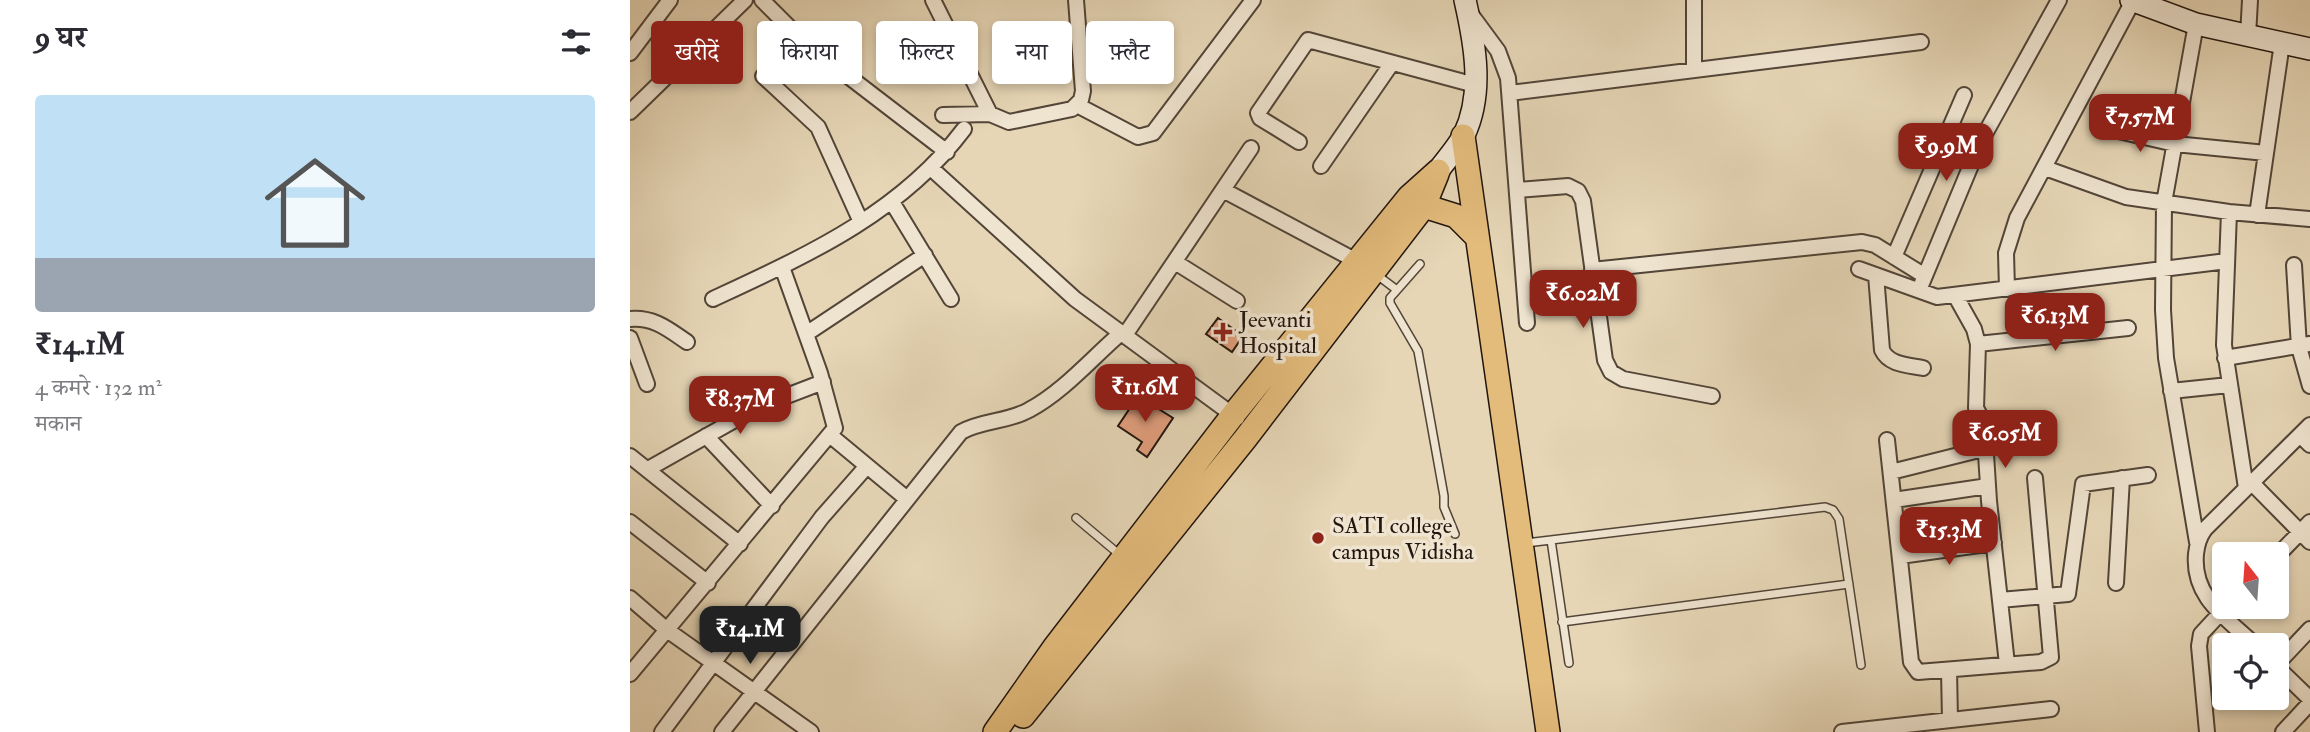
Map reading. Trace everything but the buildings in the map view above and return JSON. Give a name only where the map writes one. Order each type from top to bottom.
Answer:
[{"type":"main road","points":[[2132,0],[2196,24],[2310,49]]},
{"type":"main road","points":[[1007,732],[1253,429],[1409,197],[1438,171],[1463,136],[1472,109],[1476,65],[1466,4]]},
{"type":"main road","points":[[1463,136],[1548,732]]},
{"type":"main road","points":[[995,732],[1123,558],[1233,415],[1365,266],[1424,206],[1438,171]]},
{"type":"main road","points":[[1424,206],[1455,216],[1477,237]]},
{"type":"street","points":[[630,53],[670,0]]},
{"type":"street","points":[[630,112],[745,0]]},
{"type":"street","points":[[762,0],[805,43],[947,152]]},
{"type":"street","points":[[933,0],[990,114],[1000,121],[1009,122],[1077,105],[1138,137],[1153,133],[1253,0]]},
{"type":"street","points":[[1076,0],[1083,90],[1077,105]]},
{"type":"street","points":[[1694,0],[1695,70]]},
{"type":"street","points":[[1919,291],[1981,141],[2059,0]]},
{"type":"street","points":[[2007,289],[2006,253],[2009,237],[2132,0]]},
{"type":"street","points":[[2248,36],[2250,0]]},
{"type":"street","points":[[1466,4],[1498,51],[1510,93],[1527,323]]},
{"type":"street","points":[[2196,24],[2164,202],[2163,310],[2171,391],[2197,542],[2195,566],[2199,587],[2212,599]]},
{"type":"street","points":[[1299,142],[1260,118],[1258,113],[1304,43],[1315,40],[1475,85]]},
{"type":"street","points":[[1510,93],[1922,42]]},
{"type":"street","points":[[2257,215],[2282,43]]},
{"type":"street","points":[[1321,166],[1392,63]]},
{"type":"street","points":[[772,84],[818,127],[860,222]]},
{"type":"street","points":[[1894,257],[1964,95]]},
{"type":"street","points":[[943,115],[990,114]]},
{"type":"street","points":[[713,299],[782,267],[892,201],[932,169],[964,129]]},
{"type":"street","points":[[2114,130],[2175,144],[2266,153]]},
{"type":"street","points":[[722,732],[961,432],[972,426],[1018,415],[1042,402],[1123,334],[1251,148]]},
{"type":"street","points":[[2045,168],[2126,197],[2228,212],[2310,219]]},
{"type":"street","points":[[932,169],[1075,299],[1253,429]]},
{"type":"street","points":[[1518,190],[1568,186],[1578,191],[1583,201],[1605,360],[1611,372],[1623,379],[1712,397]]},
{"type":"street","points":[[1223,190],[1365,266]]},
{"type":"street","points":[[892,201],[951,299]]},
{"type":"street","points":[[2228,212],[2225,359],[2228,384],[2249,486],[2307,532],[2289,546]]},
{"type":"street","points":[[1592,270],[1862,242],[1875,245],[1925,276]]},
{"type":"street","points":[[806,334],[925,255]]},
{"type":"street","points":[[1859,269],[1937,297],[2227,261]]},
{"type":"street","points":[[1175,262],[1237,301]]},
{"type":"street","points":[[2294,265],[2310,386]]},
{"type":"street","points":[[630,674],[835,428],[823,382],[782,267]]},
{"type":"street","points":[[1876,275],[1882,351],[1886,358],[1923,368]]},
{"type":"street","points":[[1955,295],[1974,329],[1978,344],[1976,408],[1984,423],[2007,664]]},
{"type":"street","points":[[630,319],[643,318],[658,323],[687,342]]},
{"type":"street","points":[[1978,344],[2128,328]]},
{"type":"street","points":[[630,338],[647,384]]},
{"type":"street","points":[[2225,359],[2304,345]]},
{"type":"street","points":[[648,469],[758,407],[823,382]]},
{"type":"street","points":[[2171,391],[2228,384]]},
{"type":"street","points":[[2197,542],[2205,529],[2249,486],[2307,435]]},
{"type":"street","points":[[706,436],[772,506]]},
{"type":"street","points":[[831,436],[907,499]]},
{"type":"street","points":[[1888,440],[1914,668],[1922,673],[2041,662],[2051,657],[2035,478]]},
{"type":"street","points":[[1891,472],[1987,448]]},
{"type":"street","points":[[630,456],[740,544]]},
{"type":"street","points":[[662,732],[822,517],[867,466]]},
{"type":"street","points":[[2000,600],[2064,596],[2071,589],[2080,488],[2088,482],[2148,475]]},
{"type":"street","points":[[2116,583],[2122,478]]},
{"type":"street","points":[[1894,500],[1989,486]]},
{"type":"street","points":[[630,522],[708,583]]},
{"type":"street","points":[[1900,556],[1994,543]]},
{"type":"street","points":[[630,598],[667,630],[811,732]]},
{"type":"street","points":[[2207,732],[2199,646],[2201,634],[2214,620]]},
{"type":"street","points":[[2289,652],[2310,629]]},
{"type":"street","points":[[1949,670],[1950,720]]},
{"type":"street","points":[[2285,731],[2310,701],[2289,678]]},
{"type":"street","points":[[1842,732],[2051,709]]},
{"type":"lane","points":[[1420,264],[1390,298],[1390,303],[1418,352],[1444,508],[1455,534]]},
{"type":"lane","points":[[1365,266],[1397,290]]},
{"type":"lane","points":[[1522,544],[1825,507],[1833,510],[1839,519],[1861,665]]},
{"type":"lane","points":[[1076,518],[1123,558]]},
{"type":"lane","points":[[1551,540],[1569,663]]},
{"type":"lane","points":[[1562,622],[1849,584]]},
{"type":"place","name":"Jeevanti Hospital","points":[[1223,332]]},
{"type":"place","name":"SATI college campus Vidisha","points":[[1318,538]]}]
